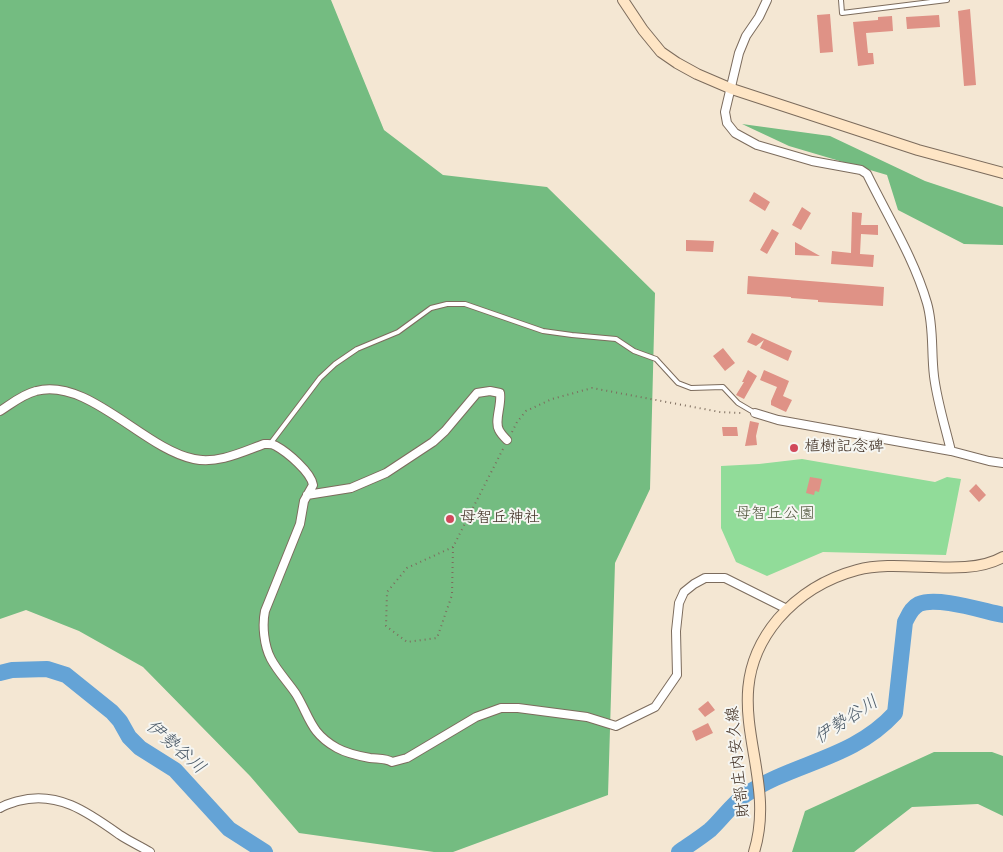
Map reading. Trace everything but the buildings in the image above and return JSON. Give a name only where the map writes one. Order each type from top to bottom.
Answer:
[{"type":"main road","points":[[623,0],[643,30],[661,52],[677,64],[697,74],[732,89],[918,150],[1003,173]]},
{"type":"main road","name":"財部庄内安久線","points":[[754,852],[761,815],[757,774],[748,720],[748,691],[751,670],[759,649],[772,626],[787,609],[816,588],[836,577],[859,569],[878,567],[978,566],[995,562],[1003,557]]},
{"type":"street","points":[[767,0],[759,17],[746,36],[739,54],[725,112],[727,123],[735,133],[757,145],[812,161],[861,170],[868,174],[907,252],[928,304],[934,376],[939,406],[951,451]]},
{"type":"street","points":[[0,411],[27,394],[38,390],[65,390],[81,395],[151,439],[194,459],[225,458],[264,444],[270,444],[276,446],[300,465],[310,476],[313,485],[304,501],[300,524],[265,610],[263,619],[265,637],[270,658],[297,695],[316,731],[326,741],[339,749],[368,758],[388,759],[392,762],[407,758],[476,717],[501,708],[518,708],[587,717],[616,726],[655,707],[677,675],[676,631],[678,603],[684,592],[705,578],[725,578],[787,609]]},
{"type":"street","points":[[308,494],[351,488],[386,473],[434,442],[477,393],[490,391],[500,393],[498,429],[507,440]]},
{"type":"street","points":[[755,413],[778,420],[951,451],[1003,463]]},
{"type":"street","points":[[0,808],[30,798],[61,801],[97,817],[121,836],[150,852]]},
{"type":"lane","points":[[841,0],[842,13],[947,0]]},
{"type":"lane","points":[[270,444],[320,378],[335,364],[357,348],[398,332],[432,308],[447,304],[466,304],[544,330],[616,339],[634,351],[656,359],[678,382],[691,388],[723,387],[738,403],[755,413]]},
{"type":"path","points":[[453,547],[407,568],[387,592],[386,626],[407,642],[436,638],[452,595],[453,547],[507,440],[526,411],[552,399],[592,388],[720,412],[755,413]]},
{"type":"green space","points":[[0,0],[331,0],[384,130],[443,175],[547,187],[655,293],[650,489],[615,563],[608,795],[453,852],[434,852],[299,833],[250,776],[143,667],[79,631],[26,610],[0,619]]},
{"type":"green space","points":[[742,124],[830,136],[925,181],[1003,207],[1003,245],[964,244],[898,210],[887,175],[789,146]]},
{"type":"green space","name":"母智丘公園","points":[[802,459],[935,482],[947,477],[961,479],[946,555],[823,552],[767,576],[736,562],[721,528],[721,466]]},
{"type":"green space","points":[[934,752],[992,752],[1003,756],[1003,816],[978,804],[912,807],[854,852],[792,852],[805,811]]},
{"type":"waterway","name":"伊勢谷川","points":[[679,852],[710,830],[745,795],[763,784],[860,741],[878,729],[895,713],[905,622],[910,612],[916,606],[927,602],[948,603],[1003,615]]},
{"type":"waterway","name":"伊勢谷川","points":[[0,673],[12,670],[47,669],[66,675],[112,712],[120,721],[129,737],[140,748],[175,770],[229,829],[265,852]]},
{"type":"place","name":"植樹記念碑","points":[[794,448]]},
{"type":"place","name":"母智丘神社","points":[[450,519]]}]
